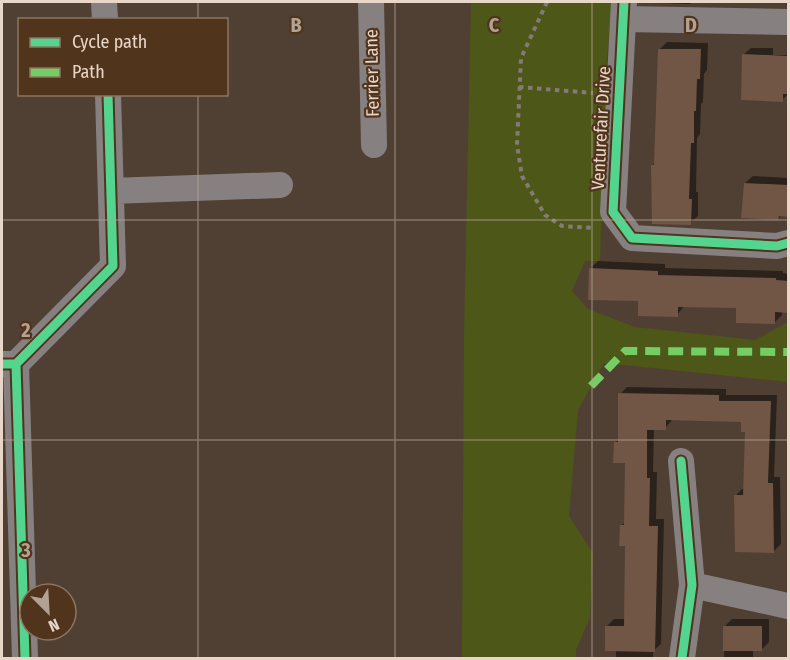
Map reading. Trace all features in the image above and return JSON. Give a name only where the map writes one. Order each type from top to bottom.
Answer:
[{"type":"street","points":[[104,2],[105,18]]},
{"type":"street","name":"Ferrier Lane","points":[[371,2],[374,145]]},
{"type":"street","name":"Venturefair Drive","points":[[626,229],[614,212],[624,10],[789,22]]},
{"type":"street","points":[[25,658],[9,364],[113,266],[108,96]]},
{"type":"street","points":[[111,191],[280,185]]},
{"type":"street","points":[[626,229],[632,238],[777,246],[789,243]]},
{"type":"street","points":[[681,461],[692,585],[682,658]]},
{"type":"street","points":[[692,585],[789,606]]},
{"type":"path","points":[[547,2],[521,58],[517,145],[522,176],[545,216],[562,226],[626,229]]},
{"type":"path","points":[[519,87],[619,95]]},
{"type":"green space","points":[[471,2],[612,2],[606,71],[600,261],[585,261],[572,291],[588,309],[635,327],[755,340],[788,322],[788,382],[604,363],[578,410],[569,516],[593,553],[590,617],[576,650],[576,658],[462,658],[464,335]]},
{"type":"building","points":[[658,49],[701,49],[700,79],[697,79],[696,111],[694,111],[694,143],[691,143],[689,199],[692,199],[691,225],[652,224],[651,165],[654,165]]},
{"type":"building","points":[[742,54],[789,56],[789,94],[783,94],[783,102],[741,100]]},
{"type":"building","points":[[744,183],[789,185],[789,217],[779,216],[778,220],[741,218]]},
{"type":"building","points":[[589,268],[658,271],[658,275],[776,278],[776,280],[789,281],[789,313],[775,312],[775,324],[736,323],[736,308],[678,307],[678,317],[638,316],[638,301],[588,300]]},
{"type":"building","points":[[618,393],[719,395],[719,401],[771,401],[768,483],[773,483],[774,553],[735,552],[734,495],[743,495],[745,432],[741,432],[741,422],[666,420],[666,430],[647,430],[647,478],[650,478],[649,526],[658,526],[655,652],[605,651],[605,626],[624,626],[625,546],[619,546],[620,525],[624,525],[625,463],[613,463],[614,442],[618,442]]},
{"type":"building","points":[[723,626],[762,626],[762,651],[723,651]]},
{"type":"marked path","points":[[591,386],[625,351],[788,352]]},
{"type":"cycle path","points":[[624,2],[613,212],[632,238],[777,246],[788,243]]},
{"type":"cycle path","points":[[2,364],[16,364],[113,266],[108,96]]},
{"type":"cycle path","points":[[16,364],[25,658]]},
{"type":"cycle path","points":[[681,461],[692,585],[682,658]]}]
